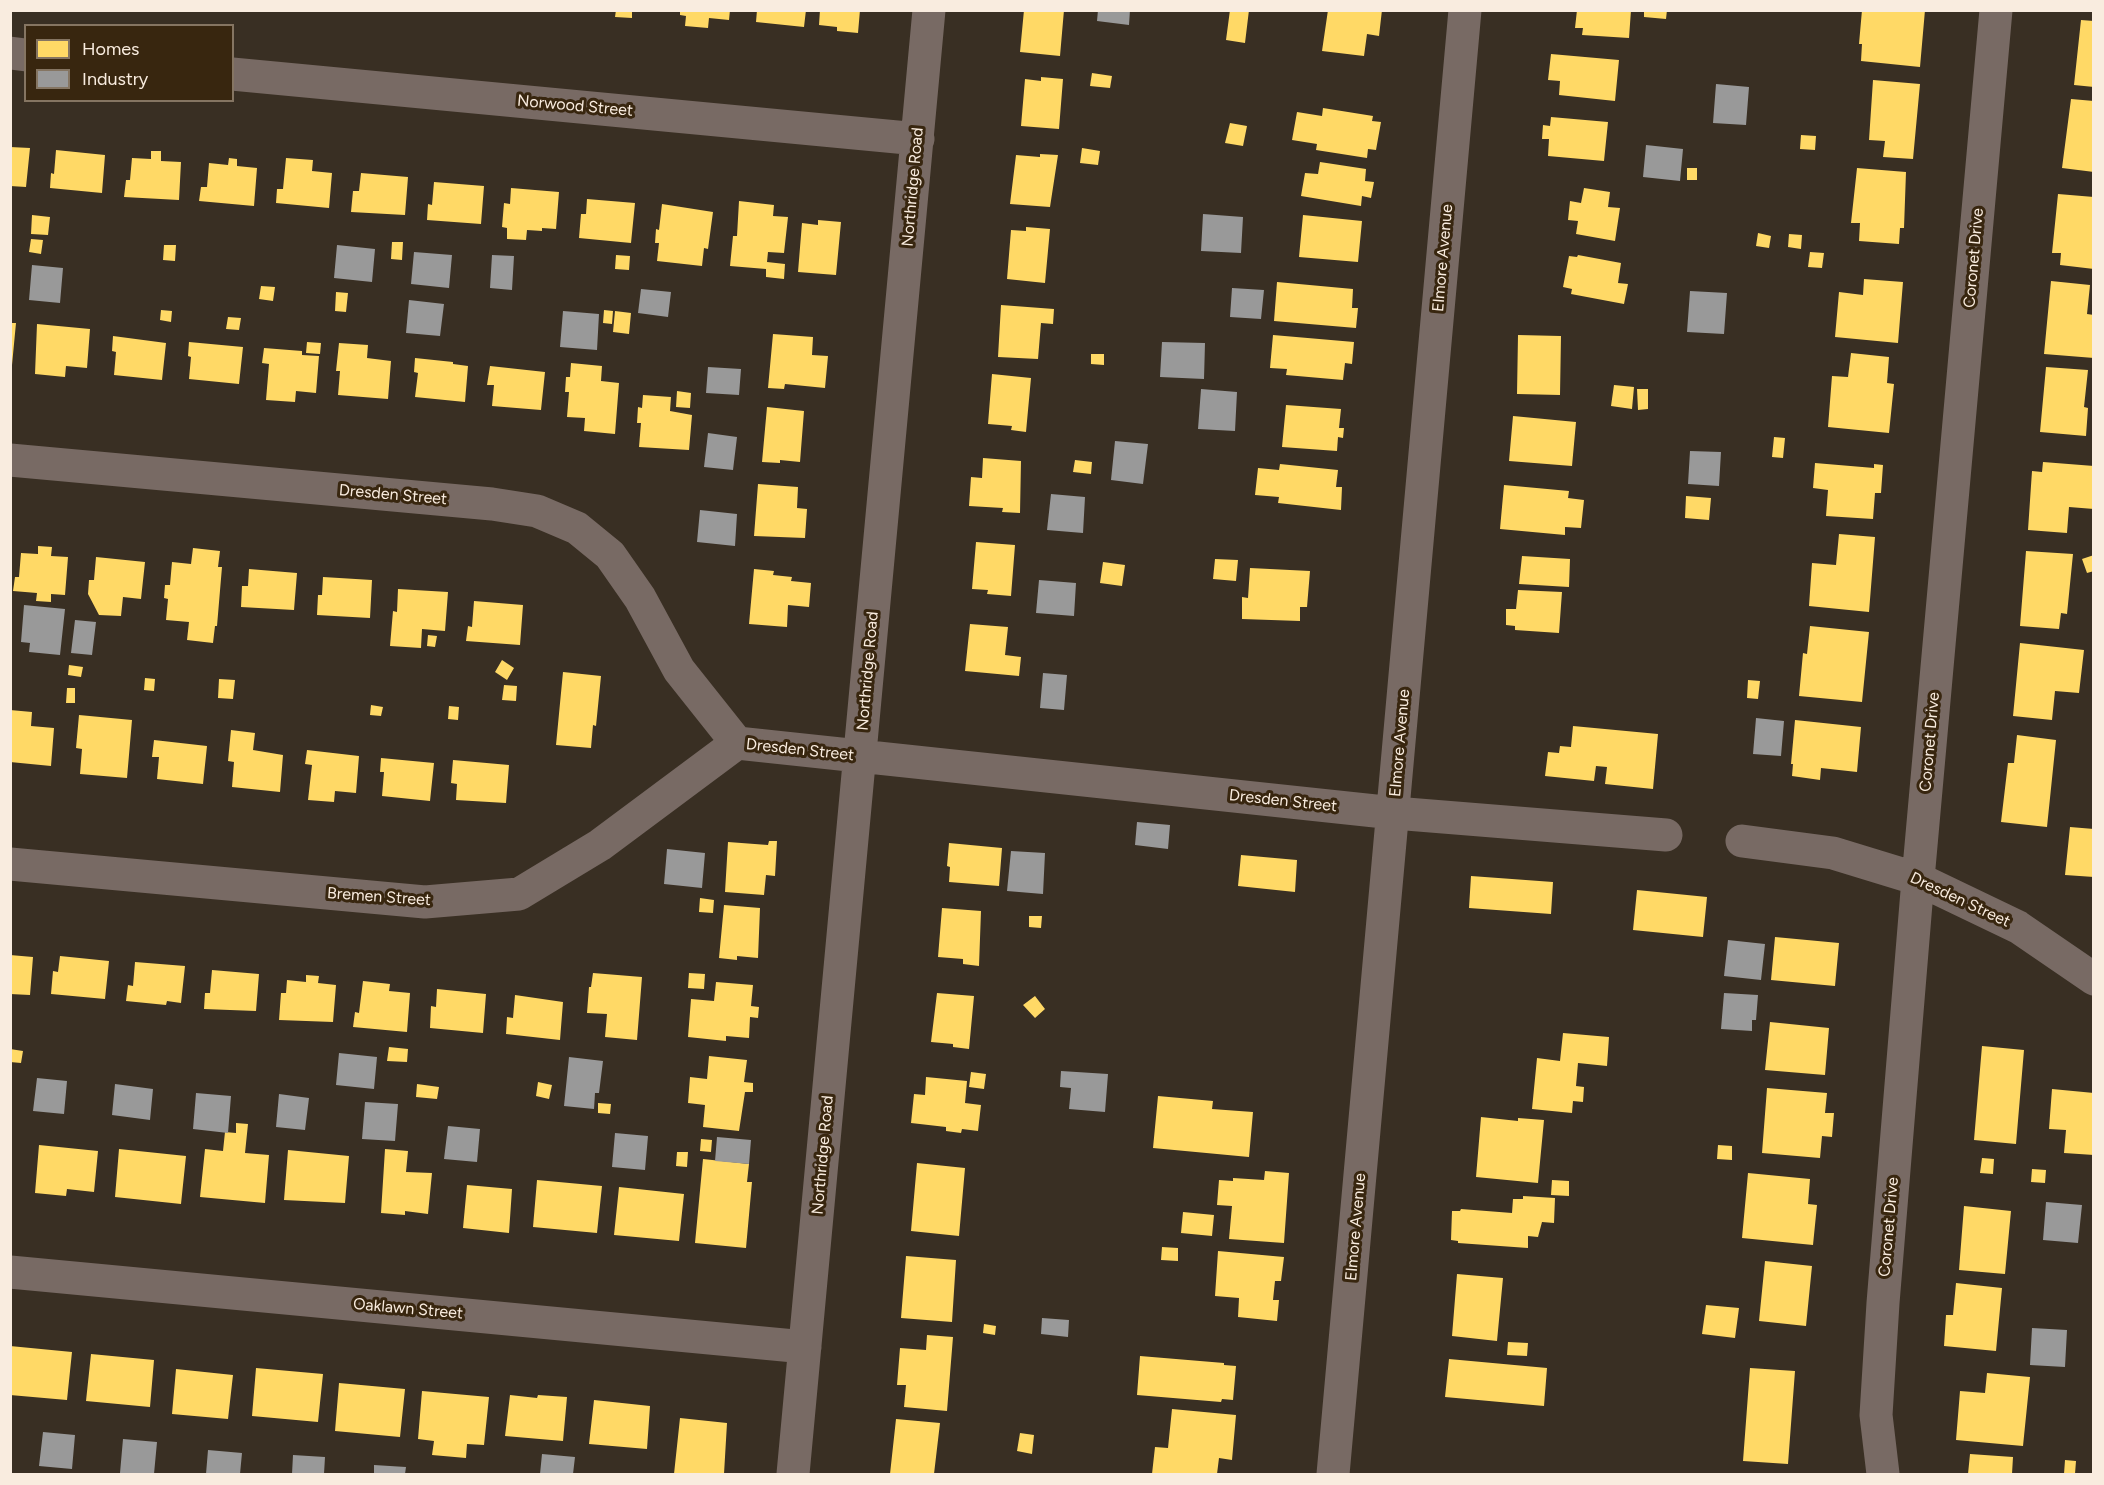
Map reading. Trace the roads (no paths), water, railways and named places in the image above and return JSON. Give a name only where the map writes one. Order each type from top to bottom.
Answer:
[{"type":"street","name":"Northridge Road","points":[[794,1474],[930,10]]},
{"type":"street","name":"Elmore Avenue","points":[[1333,1474],[1465,10]]},
{"type":"street","name":"Coronet Drive","points":[[1883,1474],[1876,1415],[1883,1304],[1918,879],[1996,10]]},
{"type":"street","name":"Norwood Street","points":[[234,74],[918,139]]},
{"type":"street","name":"Dresden Street","points":[[10,460],[492,504],[537,512],[577,528],[610,555],[640,598],[679,670],[737,743],[1394,813],[1666,835]]},
{"type":"street","name":"Bremen Street","points":[[10,864],[424,902],[519,894],[600,844],[737,743]]},
{"type":"street","name":"Dresden Street","points":[[1742,842],[1833,853],[1918,879],[2018,927],[2094,980]]},
{"type":"street","name":"Oaklawn Street","points":[[10,1272],[805,1347]]}]
